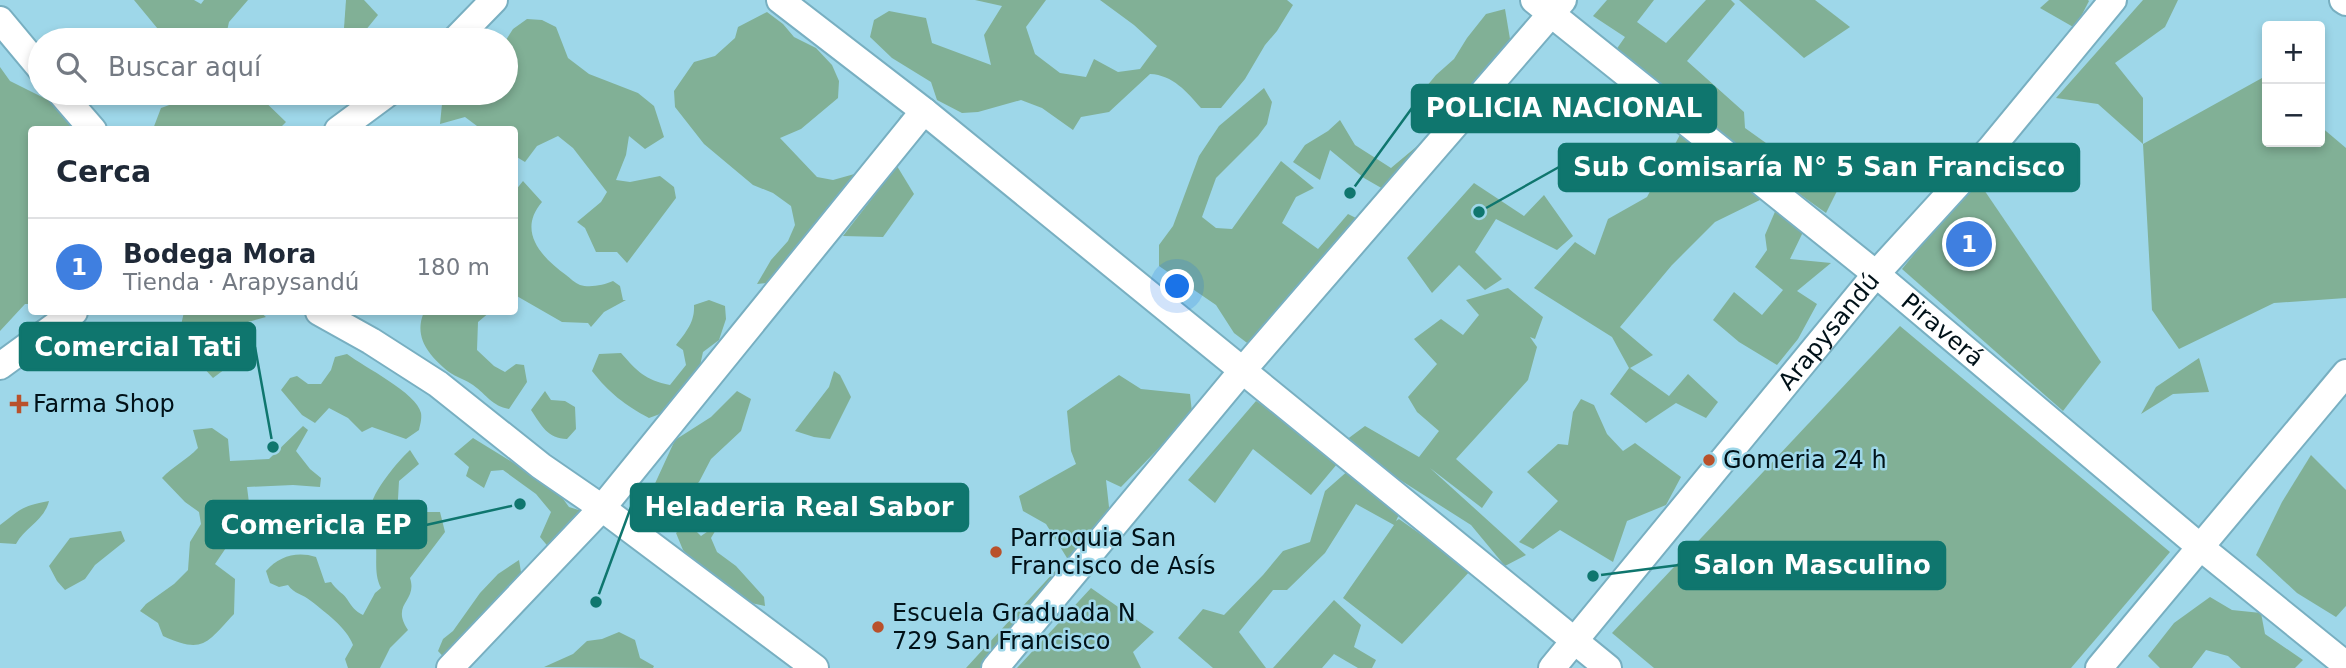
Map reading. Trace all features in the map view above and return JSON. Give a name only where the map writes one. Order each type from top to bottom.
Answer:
[{"type":"street","points":[[467,28],[494,0]]},
{"type":"street","points":[[780,0],[924,111],[1608,668]]},
{"type":"street","name":"Arapysandú","points":[[1552,668],[1876,274],[1991,148],[2113,0]]},
{"type":"street","points":[[995,668],[1550,5]]},
{"type":"street","name":"Piraverá","points":[[1550,5],[1876,274],[2199,546],[2346,665]]},
{"type":"street","points":[[0,20],[28,54]]},
{"type":"street","points":[[71,105],[90,126]]},
{"type":"street","points":[[343,126],[372,105]]},
{"type":"street","points":[[450,668],[602,508],[924,111]]},
{"type":"street","points":[[0,366],[70,315]]},
{"type":"street","points":[[324,315],[438,384],[541,466],[602,508],[815,668]]},
{"type":"street","points":[[2099,668],[2346,373]]},
{"type":"green space","points":[[134,0],[194,0],[201,4],[204,0],[248,0],[229,22],[228,28],[157,28]]},
{"type":"green space","points":[[346,0],[364,0],[378,15],[367,28],[344,28]]},
{"type":"green space","points":[[975,0],[1046,0],[1026,27],[1035,54],[1060,73],[1086,77],[1094,59],[1118,72],[1140,69],[1157,46],[1100,0],[1287,0],[1293,5],[1245,79],[1221,108],[1201,108],[1173,81],[1150,74],[1109,112],[1081,117],[1073,130],[1042,108],[1021,100],[978,112],[962,113],[937,100],[931,82],[892,58],[870,37],[874,20],[889,11],[926,18],[932,43],[991,65],[984,35],[1002,6]]},
{"type":"green space","points":[[1607,0],[1654,0],[1637,22],[1666,43],[1706,0],[1731,0],[1735,4],[1687,61],[1744,112],[1745,128],[1773,148],[1764,169],[1611,57],[1625,37],[1593,16]]},
{"type":"green space","points":[[1739,0],[1815,0],[1850,27],[1804,58]]},
{"type":"green space","points":[[2049,0],[2089,1],[2075,28],[2040,8]]},
{"type":"green space","points":[[2143,0],[2178,0],[2165,27],[2115,63],[2143,98],[2143,144],[2098,104],[2056,98]]},
{"type":"green space","points":[[1505,9],[1510,39],[1498,70],[1397,197],[1364,178],[1330,150],[1320,180],[1293,162],[1305,145],[1340,120],[1355,145],[1391,168],[1428,137],[1430,117],[1411,105],[1436,75],[1454,59],[1486,14]]},
{"type":"green space","points":[[767,12],[794,37],[816,48],[832,65],[839,81],[838,98],[801,129],[780,138],[817,177],[833,180],[858,173],[901,115],[904,131],[777,282],[757,284],[771,260],[788,241],[795,225],[791,206],[773,193],[753,185],[704,144],[675,107],[674,91],[694,62],[715,56],[735,38],[738,27]]},
{"type":"green space","points":[[527,19],[542,20],[556,27],[568,58],[589,74],[638,93],[654,106],[664,137],[645,149],[629,136],[626,155],[616,180],[630,182],[660,176],[674,187],[676,198],[627,263],[617,252],[596,252],[585,228],[577,222],[601,202],[607,192],[573,148],[558,136],[537,146],[525,162],[518,158],[518,126],[477,126],[465,117],[440,124],[442,105],[518,105],[518,28],[514,28]]},
{"type":"green space","points":[[0,67],[10,81],[28,90],[28,105],[58,105],[74,113],[77,126],[28,126],[28,304],[0,331]]},
{"type":"green space","points":[[2262,78],[2262,147],[2325,147],[2325,130],[2346,148],[2346,298],[2274,303],[2179,349],[2152,310],[2143,144]]},
{"type":"green space","points":[[1264,88],[1272,102],[1267,124],[1216,178],[1202,217],[1216,228],[1232,229],[1281,161],[1314,188],[1296,197],[1282,223],[1318,249],[1348,214],[1372,226],[1263,355],[1234,333],[1216,305],[1159,266],[1159,245],[1173,226],[1199,156],[1219,126]]},
{"type":"green space","points":[[169,105],[268,105],[286,122],[282,126],[154,126],[161,108]]},
{"type":"green space","points":[[1683,129],[1766,197],[1715,222],[1672,265],[1620,327],[1653,355],[1630,368],[1669,396],[1688,374],[1718,402],[1706,418],[1676,403],[1646,423],[1610,394],[1629,368],[1612,337],[1534,288],[1575,242],[1595,255],[1608,219],[1647,197]]},
{"type":"green space","points":[[897,166],[914,194],[883,237],[843,236]]},
{"type":"green space","points":[[1806,169],[1837,191],[1826,213],[1791,188]]},
{"type":"green space","points":[[1976,178],[2101,362],[2063,411],[1902,269]]},
{"type":"green space","points":[[523,181],[542,202],[535,213],[532,233],[535,243],[548,260],[580,285],[597,286],[613,281],[620,286],[623,300],[626,300],[604,312],[591,327],[588,323],[562,322],[518,297],[518,187]]},
{"type":"green space","points":[[1474,183],[1524,216],[1544,195],[1573,236],[1557,250],[1496,219],[1475,252],[1502,279],[1485,290],[1459,265],[1432,293],[1407,258]]},
{"type":"green space","points":[[1777,207],[1804,230],[1790,259],[1831,263],[1797,291],[1817,304],[1798,339],[1777,365],[1739,342],[1713,320],[1734,292],[1762,315],[1783,290],[1755,267],[1767,250],[1765,235]]},
{"type":"green space","points":[[1508,288],[1543,317],[1535,339],[1530,337],[1537,347],[1528,380],[1456,459],[1493,492],[1482,508],[1430,468],[1526,555],[1505,566],[1471,525],[1342,443],[1365,426],[1419,457],[1439,431],[1417,412],[1408,397],[1437,364],[1414,339],[1441,319],[1463,335],[1479,315],[1466,300]]},
{"type":"green space","points":[[709,300],[725,306],[726,319],[719,340],[703,352],[696,384],[671,410],[649,418],[618,398],[592,371],[599,354],[621,353],[642,374],[670,385],[686,365],[683,350],[676,345],[691,322],[694,305]]},
{"type":"green space","points":[[183,315],[266,317],[248,322],[238,338],[220,351],[225,369],[213,378],[192,355],[179,334]]},
{"type":"green space","points":[[423,315],[486,315],[478,322],[477,350],[505,372],[516,364],[524,365],[527,382],[509,409],[494,403],[473,385],[449,372],[429,353],[420,330]]},
{"type":"green space","points":[[1900,326],[2170,552],[2071,668],[1654,668],[1612,633]]},
{"type":"green space","points":[[347,354],[410,397],[421,413],[419,430],[406,439],[372,427],[362,432],[348,418],[329,408],[315,423],[302,415],[281,390],[290,378],[297,376],[308,384],[321,384],[331,370],[335,357]]},
{"type":"green space","points":[[2199,358],[2209,392],[2173,394],[2141,414],[2156,387]]},
{"type":"green space","points":[[834,371],[840,375],[851,397],[830,439],[795,431],[829,387]]},
{"type":"green space","points":[[1119,375],[1141,389],[1190,394],[1193,422],[1159,448],[1121,487],[1106,480],[1111,525],[986,668],[966,668],[1067,558],[1046,524],[1023,511],[1019,496],[1076,464],[1071,451],[1067,411]]},
{"type":"green space","points":[[545,391],[551,400],[565,401],[575,407],[576,429],[567,439],[550,434],[531,410]]},
{"type":"green space","points":[[737,391],[751,399],[741,431],[711,459],[699,482],[679,499],[666,505],[652,490],[675,440],[711,417]]},
{"type":"green space","points":[[1581,399],[1594,405],[1607,434],[1623,451],[1635,443],[1681,477],[1666,505],[1627,521],[1613,562],[1560,530],[1533,549],[1519,542],[1558,501],[1527,472],[1558,444],[1568,445],[1573,412]]},
{"type":"green space","points":[[1256,401],[1343,457],[1311,495],[1253,449],[1215,503],[1188,480]]},
{"type":"green space","points":[[303,426],[308,430],[296,451],[321,478],[320,487],[247,487],[256,524],[232,539],[215,564],[235,579],[234,614],[217,633],[203,643],[187,644],[163,636],[158,623],[140,611],[188,570],[190,542],[201,524],[199,512],[185,502],[162,478],[198,448],[193,430],[212,428],[228,439],[230,461],[269,459]]},
{"type":"green space","points":[[473,438],[522,468],[538,472],[555,488],[569,507],[585,512],[551,550],[540,537],[551,512],[536,494],[503,470],[491,471],[484,488],[466,476],[469,467],[454,454]]},
{"type":"green space","points":[[410,450],[419,464],[399,481],[397,517],[409,533],[418,535],[425,512],[440,512],[445,532],[410,578],[411,592],[402,614],[408,630],[390,648],[380,668],[348,668],[345,659],[353,645],[346,632],[323,610],[288,585],[279,587],[270,583],[266,571],[289,556],[316,557],[325,583],[331,582],[363,615],[375,593],[381,588],[377,573],[372,502],[386,477]]},
{"type":"green space","points":[[2311,455],[2346,490],[2346,606],[2336,617],[2297,593],[2256,555],[2282,502]]},
{"type":"green space","points":[[1350,469],[1401,510],[1396,521],[1399,519],[1471,570],[1402,644],[1343,598],[1394,525],[1356,504],[1325,553],[1287,590],[1273,590],[1239,632],[1266,668],[1213,668],[1178,638],[1203,609],[1224,615],[1283,551],[1310,542],[1325,491]]},
{"type":"green space","points":[[49,501],[43,514],[16,544],[0,543],[0,525],[22,509]]},
{"type":"green space","points":[[687,522],[701,536],[720,523],[711,538],[717,552],[736,566],[764,597],[765,606],[751,603],[694,562],[683,550],[676,533]]},
{"type":"green space","points":[[121,531],[125,541],[95,565],[85,579],[65,590],[49,566],[70,538]]},
{"type":"green space","points":[[519,560],[522,578],[450,664],[438,651],[443,639],[453,631],[480,593],[498,574]]},
{"type":"green space","points":[[1091,588],[1154,632],[1133,652],[1141,668],[1017,668]]},
{"type":"green space","points":[[2210,597],[2232,610],[2261,613],[2265,634],[2303,660],[2295,668],[2241,668],[2228,656],[2206,650],[2192,668],[2160,668],[2148,656],[2174,623]]},
{"type":"green space","points":[[1334,600],[1361,625],[1354,647],[1376,660],[1372,668],[1358,668],[1334,654],[1322,668],[1273,668]]},
{"type":"green space","points":[[619,632],[635,640],[640,658],[654,666],[653,668],[544,667],[573,654],[587,641],[602,639]]},
{"type":"place","name":"POLICIA NACIONAL","points":[[1350,193]]},
{"type":"place","name":"Sub Comisaría N° 5 San Francisco","points":[[1479,212]]},
{"type":"place","name":"Bodega Mora","points":[[1969,244]]},
{"type":"place","name":"Farma Shop","points":[[19,404]]},
{"type":"place","name":"Comercial Tati","points":[[273,447]]},
{"type":"place","name":"Gomeria 24 h","points":[[1709,460]]},
{"type":"place","name":"Comericla EP","points":[[520,504]]},
{"type":"place","name":"Parroquia San Francisco de Asís","points":[[996,552]]},
{"type":"place","name":"Salon Masculino","points":[[1593,576]]},
{"type":"place","name":"Heladeria Real Sabor","points":[[596,602]]},
{"type":"place","name":"Escuela Graduada N 729 San Francisco","points":[[878,627]]}]
